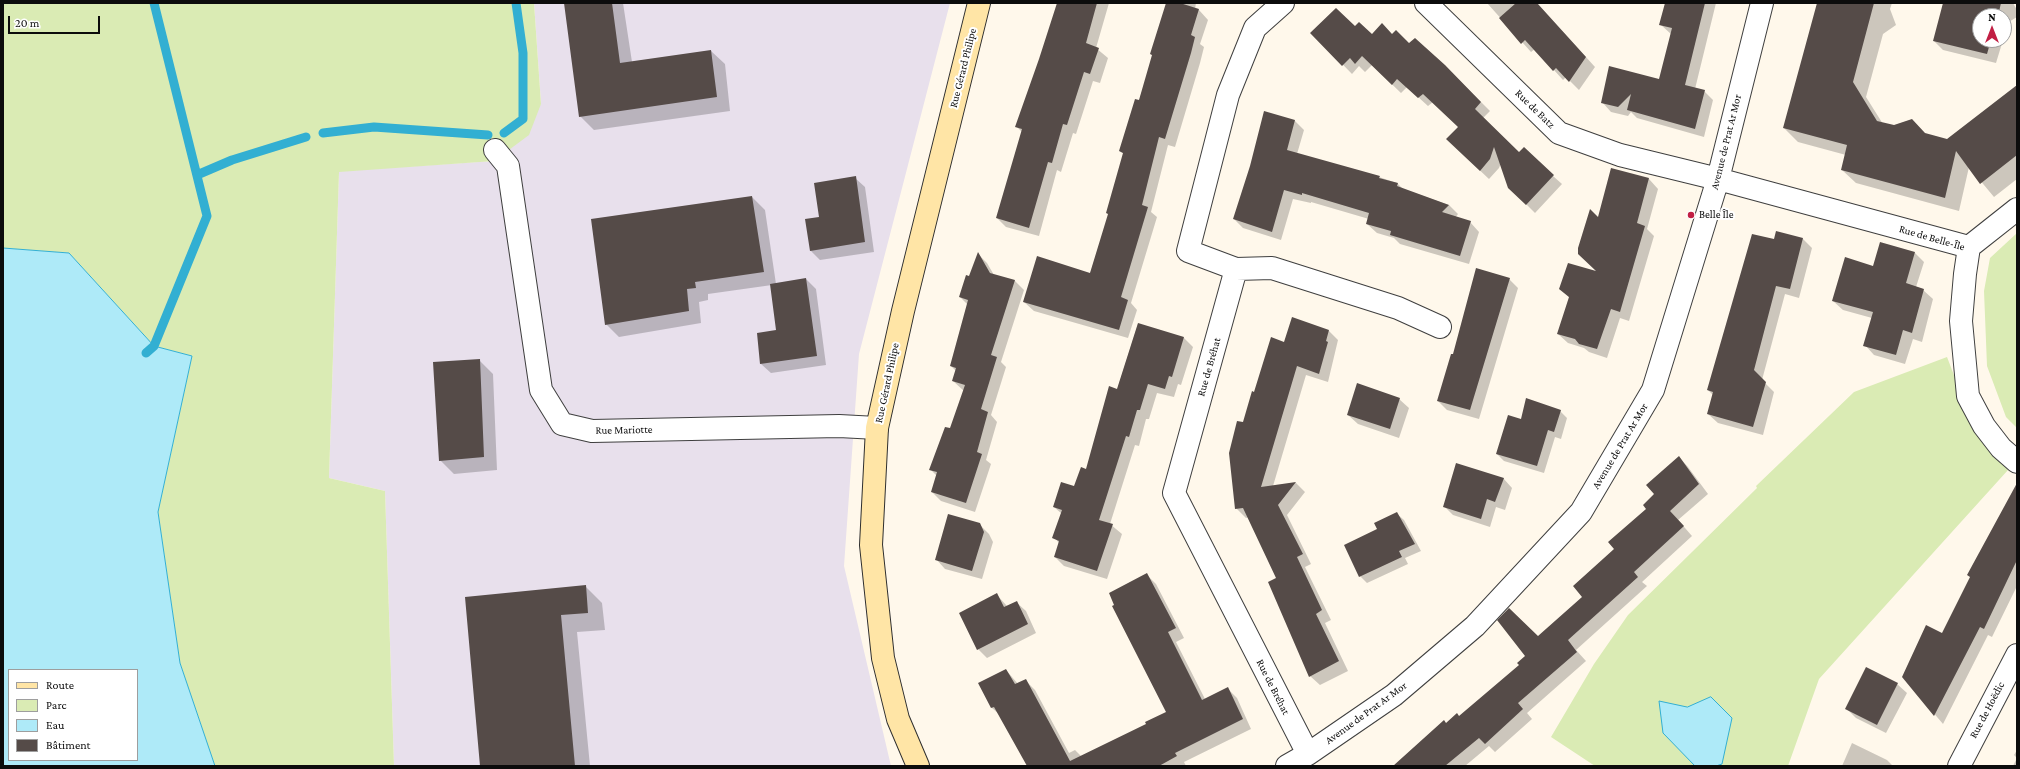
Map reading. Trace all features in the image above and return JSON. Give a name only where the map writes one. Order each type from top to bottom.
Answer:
[{"type":"street","name":"Rue Gérard Philipe","points":[[918,766],[898,719],[883,658],[880,635],[871,545],[877,428],[903,311],[979,3]]},
{"type":"street","points":[[1282,3],[1255,28],[1228,95],[1188,251],[1236,269],[1272,268],[1398,308],[1440,327]]},
{"type":"street","name":"Rue de Batz","points":[[1426,3],[1559,132],[1620,155],[1718,179]]},
{"type":"street","name":"Avenue de Prat Ar Mor","points":[[1287,766],[1308,754],[1394,695],[1475,626],[1581,512],[1653,390],[1718,179],[1762,3]]},
{"type":"street","name":"Rue Mariotte","points":[[495,150],[508,166],[541,390],[562,424],[592,431],[838,426],[877,428]]},
{"type":"street","name":"Rue de Belle-Île","points":[[1718,179],[1970,247],[1965,274],[1961,321],[1968,396],[1984,426],[2001,448],[2017,462]]},
{"type":"street","points":[[1970,247],[2017,209]]},
{"type":"street","name":"Rue de Bréhat","points":[[1236,269],[1174,493],[1308,754]]},
{"type":"street","name":"Rue de Hoëdic","points":[[1959,766],[2017,655]]},
{"type":"shaded area","points":[[534,3],[950,3],[859,354],[844,566],[891,766],[394,766],[385,491],[329,478],[339,171],[494,161],[541,104]]},
{"type":"green space","points":[[3,3],[534,3],[541,104],[529,135],[494,161],[339,172],[329,478],[385,491],[394,766],[215,766],[180,663],[158,512],[192,356],[154,346],[69,253],[3,248]]},
{"type":"green space","points":[[2017,233],[2017,428],[2006,417],[1987,366],[1984,291],[1990,258]]},
{"type":"green space","points":[[1947,357],[1975,430],[2008,470],[1819,679],[1788,766],[1595,766],[1551,737],[1594,664],[1628,615],[1757,488],[1756,486],[1854,392]]},
{"type":"water","points":[[3,248],[69,253],[154,346],[192,356],[158,512],[180,663],[215,766],[3,766]]},
{"type":"water","points":[[1711,697],[1732,718],[1722,764],[1716,766],[1695,766],[1663,733],[1659,701],[1687,707]]},
{"type":"building","points":[[564,3],[612,3],[620,63],[711,50],[717,97],[579,117]]},
{"type":"building","points":[[1057,3],[1097,3],[1086,43],[1099,48],[1090,74],[1084,72],[1067,125],[1063,124],[1052,163],[1048,162],[1029,228],[996,218],[1022,129],[1015,127]]},
{"type":"building","points":[[1166,3],[1180,3],[1199,9],[1191,35],[1195,37],[1165,139],[1159,137],[1142,205],[1148,207],[1121,297],[1128,300],[1119,330],[1023,302],[1037,256],[1090,273],[1108,214],[1106,213],[1123,153],[1119,151],[1135,99],[1139,100],[1152,55],[1150,54]]},
{"type":"building","points":[[1516,3],[1537,3],[1586,57],[1569,82],[1556,68],[1553,71],[1525,40],[1521,44],[1499,18]]},
{"type":"building","points":[[1665,3],[1705,3],[1685,85],[1705,90],[1695,129],[1627,110],[1631,94],[1618,107],[1601,103],[1609,66],[1659,79],[1672,28],[1659,25]]},
{"type":"building","points":[[1817,3],[1874,3],[1853,82],[1877,121],[1894,125],[1912,119],[1925,133],[1947,139],[2017,85],[2017,155],[1980,184],[1956,151],[1945,198],[1841,170],[1847,145],[1783,128]]},
{"type":"building","points":[[1943,3],[2001,3],[2000,8],[1972,8],[1972,48],[1989,48],[1987,54],[1933,41]]},
{"type":"building","points":[[1336,8],[1355,26],[1359,22],[1372,34],[1382,23],[1392,34],[1396,30],[1409,43],[1415,38],[1445,65],[1481,102],[1475,109],[1519,152],[1524,147],[1554,175],[1526,205],[1508,188],[1494,147],[1490,159],[1480,171],[1446,139],[1458,127],[1423,94],[1418,98],[1397,79],[1392,85],[1362,56],[1355,64],[1350,58],[1342,66],[1310,33]]},
{"type":"building","points":[[1264,111],[1295,120],[1287,150],[1380,176],[1379,178],[1398,183],[1397,186],[1449,205],[1442,212],[1471,221],[1460,256],[1390,235],[1391,231],[1366,224],[1369,213],[1302,193],[1302,195],[1284,190],[1272,232],[1233,219],[1250,166]]},
{"type":"building","points":[[1611,168],[1649,178],[1637,223],[1645,226],[1620,312],[1611,309],[1597,349],[1579,344],[1575,339],[1557,334],[1569,297],[1559,289],[1568,263],[1596,271],[1578,254],[1578,248],[1590,209],[1598,217]]},
{"type":"building","points":[[856,176],[865,242],[810,251],[805,219],[819,217],[814,183]]},
{"type":"building","points":[[752,196],[764,272],[695,282],[696,288],[687,289],[689,311],[605,325],[591,219]]},
{"type":"building","points":[[1776,231],[1803,238],[1790,289],[1776,286],[1754,370],[1766,382],[1753,427],[1707,414],[1713,392],[1707,390],[1752,234],[1774,239]]},
{"type":"building","points":[[1880,242],[1915,252],[1906,283],[1924,289],[1912,333],[1903,330],[1896,355],[1863,346],[1873,312],[1832,301],[1845,257],[1873,266]]},
{"type":"building","points":[[978,252],[990,273],[1015,280],[991,355],[997,357],[981,409],[988,412],[977,452],[982,454],[966,503],[931,492],[937,472],[929,470],[945,427],[950,428],[965,385],[952,381],[956,368],[950,366],[968,300],[959,297],[966,275],[969,276]]},
{"type":"building","points":[[1476,268],[1510,278],[1470,410],[1437,401],[1451,354],[1453,354]]},
{"type":"building","points":[[806,278],[817,356],[760,364],[757,333],[776,330],[770,284]]},
{"type":"building","points":[[1292,317],[1329,330],[1326,341],[1328,342],[1319,374],[1297,366],[1261,487],[1296,482],[1278,505],[1303,554],[1297,557],[1322,610],[1316,614],[1339,661],[1309,677],[1268,582],[1276,578],[1243,508],[1235,509],[1229,453],[1237,421],[1243,422],[1271,337],[1284,342]]},
{"type":"building","points":[[1138,323],[1184,337],[1172,377],[1169,376],[1165,389],[1148,384],[1140,410],[1137,410],[1129,437],[1126,436],[1099,520],[1113,524],[1097,571],[1054,557],[1059,541],[1052,538],[1062,510],[1053,507],[1061,482],[1074,486],[1081,467],[1086,469],[1109,386],[1117,389]]},
{"type":"building","points":[[480,359],[484,457],[439,461],[433,362]]},
{"type":"building","points":[[1357,383],[1400,398],[1390,429],[1347,415]]},
{"type":"building","points":[[1526,398],[1561,410],[1554,432],[1548,430],[1537,466],[1496,454],[1508,415],[1521,419]]},
{"type":"building","points":[[1679,456],[1699,484],[1670,511],[1684,526],[1634,572],[1638,577],[1568,640],[1577,652],[1518,703],[1523,709],[1485,744],[1479,738],[1445,766],[1393,766],[1444,720],[1446,723],[1457,713],[1459,716],[1519,665],[1517,663],[1525,656],[1497,620],[1509,608],[1538,636],[1582,597],[1573,586],[1614,549],[1608,542],[1646,509],[1643,505],[1654,494],[1646,485]]},
{"type":"building","points":[[1456,463],[1504,478],[1495,502],[1487,499],[1481,519],[1443,507]]},
{"type":"building","points":[[2017,483],[2017,560],[1984,629],[1980,627],[1934,716],[1902,677],[1926,625],[1942,633],[1970,577],[1967,575]]},
{"type":"building","points":[[1397,512],[1415,544],[1399,551],[1402,557],[1359,577],[1344,545],[1377,529],[1374,523]]},
{"type":"building","points":[[948,514],[980,523],[984,532],[972,571],[935,560]]},
{"type":"building","points":[[1147,573],[1176,628],[1168,632],[1202,700],[1228,687],[1243,719],[1175,753],[1177,756],[1159,766],[1027,766],[994,707],[991,708],[978,683],[1006,669],[1015,684],[1026,679],[1070,761],[1146,724],[1145,722],[1166,712],[1112,606],[1114,605],[1109,593]]},
{"type":"building","points":[[586,585],[588,613],[561,615],[575,766],[480,766],[465,597]]},
{"type":"building","points":[[997,593],[1004,607],[1017,601],[1028,624],[977,650],[959,613]]},
{"type":"building","points":[[1866,667],[1898,683],[1877,725],[1845,709]]},
{"type":"waterway","points":[[146,353],[154,346],[207,216],[154,3]]},
{"type":"waterway","points":[[504,133],[523,119],[523,53],[516,3]]},
{"type":"waterway","points":[[323,133],[374,127],[488,135]]},
{"type":"waterway","points":[[197,175],[232,160],[306,137]]},
{"type":"place","name":"Belle Île","points":[[1691,215]]}]
